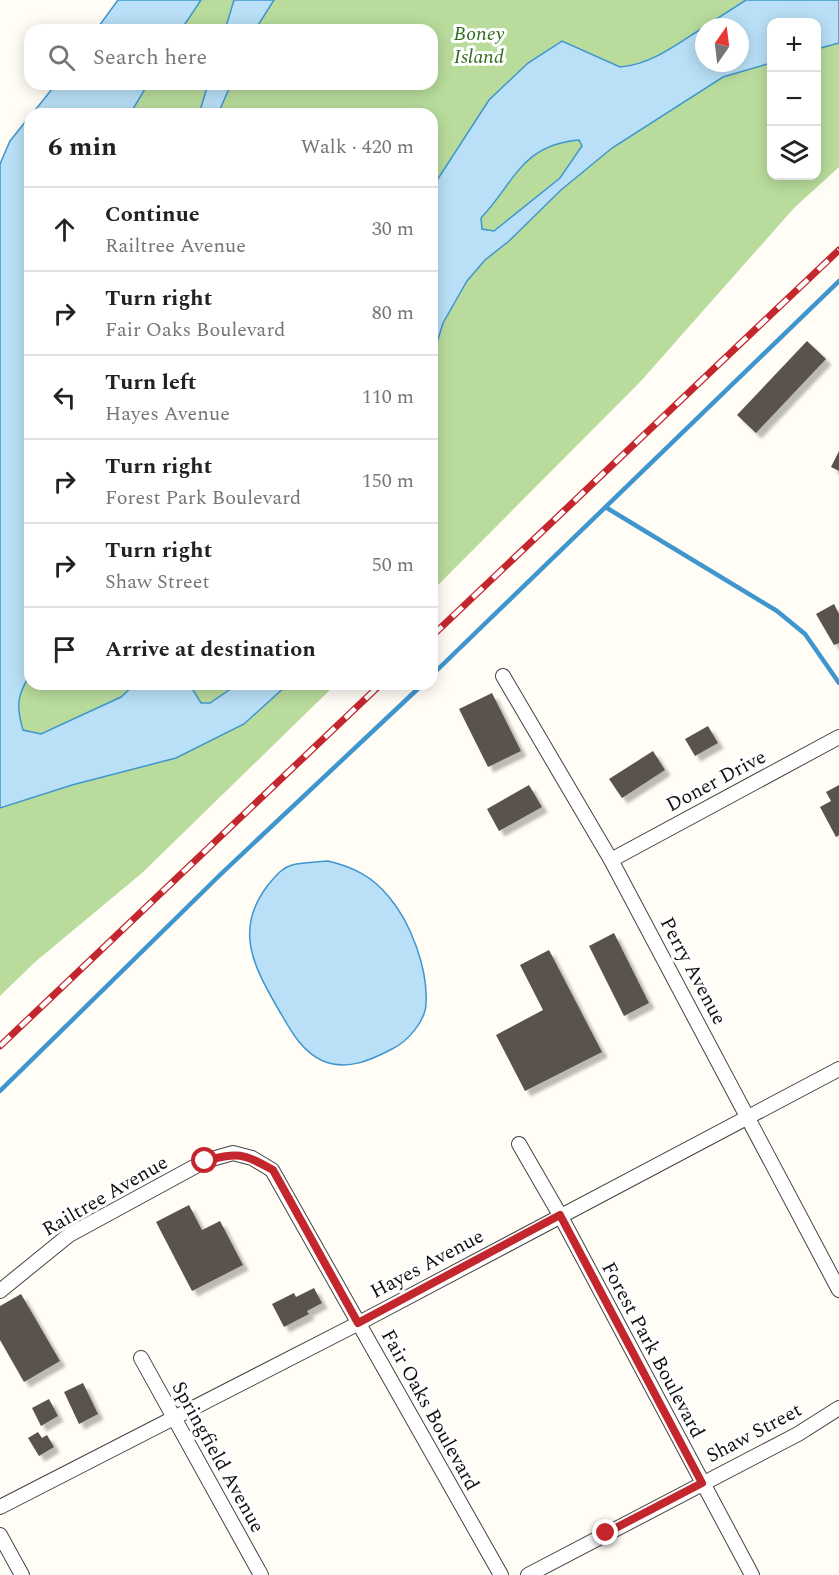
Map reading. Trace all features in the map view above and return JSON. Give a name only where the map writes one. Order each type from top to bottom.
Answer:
[{"type":"street","name":"Perry Avenue","points":[[503,676],[611,860],[749,1116],[839,1290]]},
{"type":"street","name":"Doner Drive","points":[[611,860],[839,737]]},
{"type":"street","name":"Hayes Avenue","points":[[0,1508],[173,1416],[358,1323],[839,1069]]},
{"type":"street","name":"Forest Park Boulevard","points":[[519,1144],[560,1215],[752,1575]]},
{"type":"street","name":"Railtree Avenue","points":[[0,1291],[69,1235],[205,1161],[233,1154],[252,1158],[273,1170]]},
{"type":"street","name":"Fair Oaks Boulevard","points":[[273,1170],[501,1575]]},
{"type":"street","name":"Springfield Avenue","points":[[141,1358],[261,1575]]},
{"type":"street","name":"Shaw Street","points":[[528,1575],[798,1434],[839,1408]]},
{"type":"street","points":[[0,1535],[22,1575]]},
{"type":"green space","points":[[201,0],[234,0],[227,24],[185,24]]},
{"type":"green space","name":"Boney Island","points":[[274,0],[746,0],[720,18],[695,18],[695,35],[669,50],[636,64],[620,67],[561,41],[528,63],[489,100],[438,179],[438,108],[221,108],[228,90],[438,90],[438,24],[259,24]]},
{"type":"green space","points":[[839,43],[839,167],[794,208],[641,381],[438,585],[438,339],[443,323],[467,281],[485,260],[509,241],[561,190],[612,148],[723,77],[749,72],[749,69],[767,64],[767,180],[821,180],[821,48]]},
{"type":"green space","points":[[144,90],[206,90],[201,108],[134,108]]},
{"type":"green space","points":[[579,140],[582,146],[560,178],[494,231],[482,229],[481,218],[531,157],[560,143]]},
{"type":"green space","points":[[24,687],[24,690],[129,690],[121,697],[41,734],[23,730],[19,701]]},
{"type":"green space","points":[[192,690],[229,690],[210,703],[200,703]]},
{"type":"green space","points":[[281,690],[330,690],[142,873],[35,962],[0,996],[0,808],[244,724]]},
{"type":"water","points":[[118,0],[201,0],[185,24],[100,24]]},
{"type":"water","points":[[234,0],[274,0],[259,24],[227,24]]},
{"type":"water","points":[[746,0],[839,0],[839,43],[821,48],[821,18],[767,18],[767,64],[749,69],[749,18],[718,18]]},
{"type":"water","points":[[695,33],[695,72],[740,72],[723,77],[612,148],[561,190],[509,241],[485,260],[467,281],[443,323],[438,339],[438,179],[489,100],[528,63],[562,41],[620,67],[654,58]],"holes":[[[579,140],[582,146],[560,178],[494,231],[482,229],[481,218],[521,167],[544,149],[560,143]]]},
{"type":"water","points":[[51,90],[144,90],[134,108],[37,108]]},
{"type":"water","points":[[206,90],[228,90],[221,108],[201,108]]},
{"type":"water","points":[[24,124],[24,686],[19,701],[19,715],[23,730],[41,734],[121,697],[129,690],[193,690],[201,703],[210,703],[229,690],[281,690],[244,724],[176,758],[72,785],[0,808],[0,164],[10,141]]},
{"type":"water","points":[[328,861],[361,873],[376,883],[389,897],[411,933],[421,961],[426,990],[423,1017],[409,1036],[398,1046],[359,1063],[341,1065],[315,1057],[291,1030],[268,992],[255,962],[250,932],[252,917],[258,901],[276,876],[292,865]]},
{"type":"building","points":[[807,341],[826,359],[756,433],[737,415]]},
{"type":"building","points":[[839,451],[839,471],[831,467]]},
{"type":"building","points":[[834,604],[839,614],[839,643],[834,645],[816,614]]},
{"type":"building","points":[[492,693],[521,751],[488,767],[459,709]]},
{"type":"building","points":[[708,726],[718,743],[695,756],[685,739]]},
{"type":"building","points":[[653,751],[665,770],[622,798],[609,779]]},
{"type":"building","points":[[529,785],[542,807],[499,831],[487,809]]},
{"type":"building","points":[[839,785],[839,835],[836,837],[820,807],[831,801],[826,792]]},
{"type":"building","points":[[614,933],[649,1003],[624,1016],[589,946]]},
{"type":"building","points":[[549,950],[602,1052],[525,1091],[496,1035],[543,1010],[520,965]]},
{"type":"building","points":[[189,1205],[202,1230],[220,1221],[243,1265],[192,1291],[156,1222]]},
{"type":"building","points":[[314,1288],[322,1303],[307,1311],[309,1314],[284,1327],[272,1304],[294,1293],[296,1297]]},
{"type":"building","points":[[21,1294],[60,1361],[24,1382],[0,1340],[0,1306]]},
{"type":"building","points":[[83,1383],[98,1414],[79,1424],[64,1392]]},
{"type":"building","points":[[49,1399],[58,1416],[41,1426],[32,1408]]},
{"type":"building","points":[[38,1432],[42,1438],[47,1435],[54,1447],[39,1456],[28,1438]]},
{"type":"waterway","points":[[438,669],[839,281]]},
{"type":"waterway","points":[[607,508],[777,611],[805,634],[839,683]]},
{"type":"waterway","points":[[0,1091],[222,873],[417,690]]},
{"type":"railway","points":[[438,630],[839,250]]},
{"type":"railway","points":[[0,1046],[375,690]]},
{"type":"route","points":[[205,1161],[233,1154],[252,1158],[273,1170],[358,1323],[560,1215],[702,1483],[606,1533]]}]
